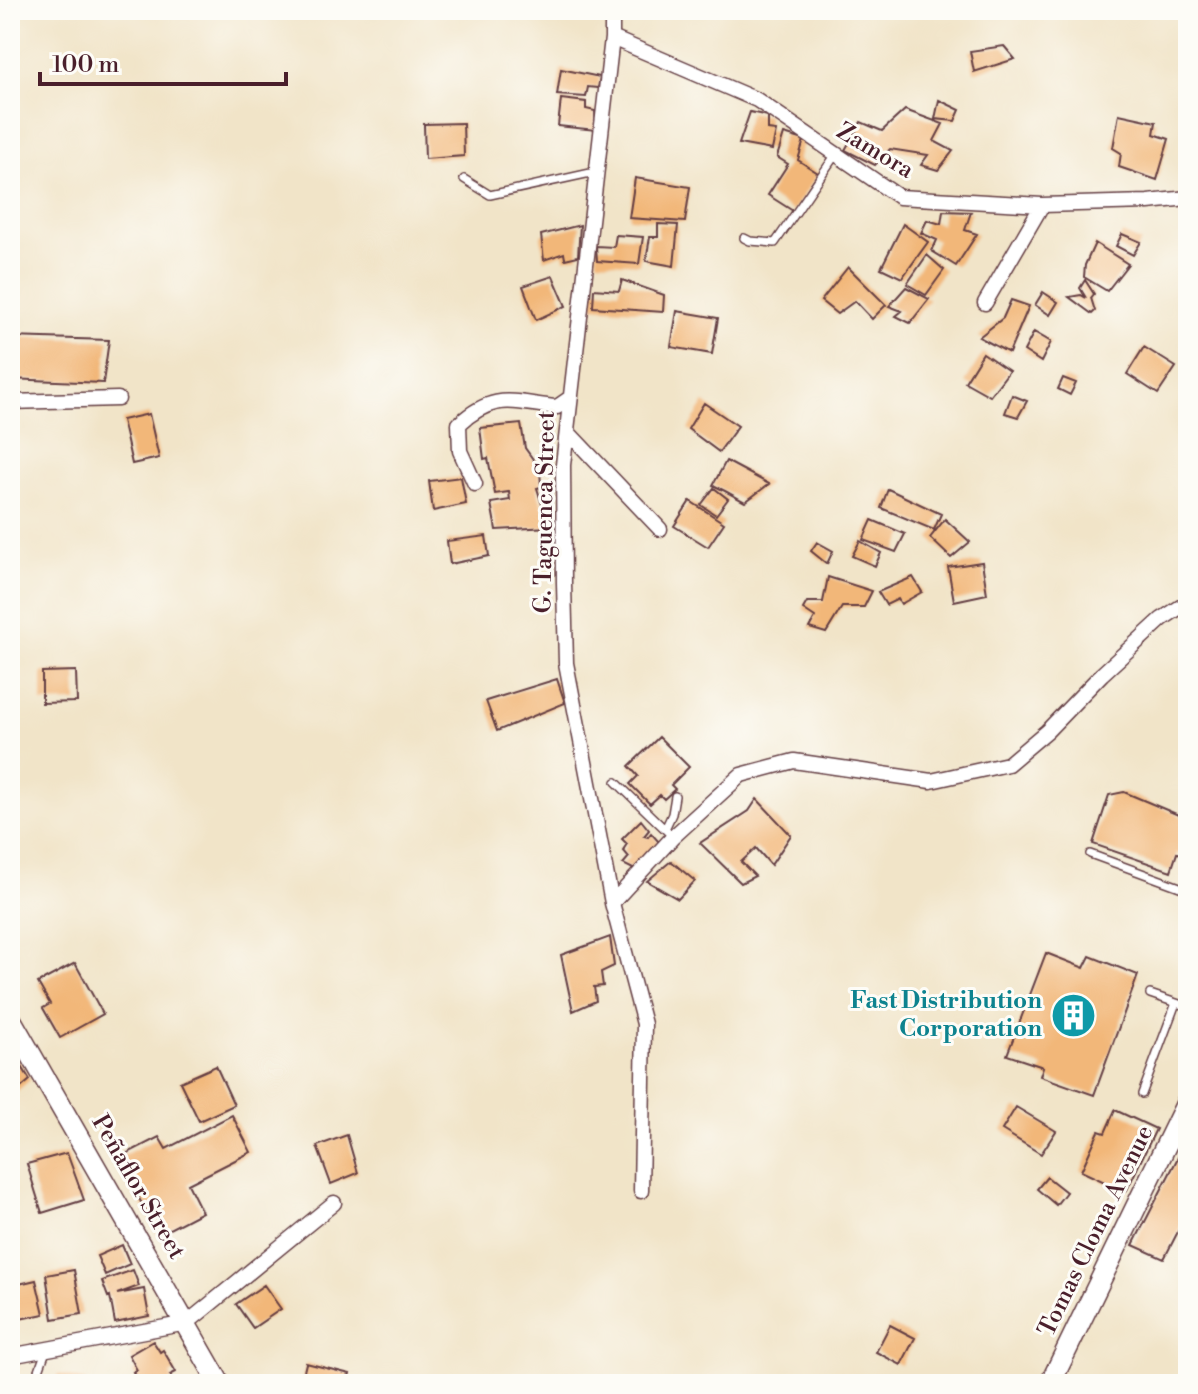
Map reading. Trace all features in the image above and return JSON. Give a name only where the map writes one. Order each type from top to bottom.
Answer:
[{"type":"main road","name":"Peñaflor Street","points":[[10,1018],[220,1384]]},
{"type":"main road","name":"Tomas Cloma Avenue","points":[[1050,1384],[1188,1100]]},
{"type":"street","name":"G. Taguenca Street","points":[[612,10],[612,38],[563,465],[566,663],[612,903],[644,1024],[641,1191]]},
{"type":"street","name":"Zamora","points":[[612,38],[757,100],[899,197],[1042,205],[1188,198]]},
{"type":"street","points":[[985,303],[1042,205]]},
{"type":"street","points":[[475,484],[460,451],[459,424],[475,410],[498,401],[557,407],[570,398]]},
{"type":"street","points":[[10,402],[118,399]]},
{"type":"street","points":[[567,431],[660,529]]},
{"type":"street","points":[[612,903],[669,833],[741,775],[794,761],[931,781],[1008,764],[1047,731],[1152,628],[1188,602]]},
{"type":"street","points":[[10,1356],[187,1323],[334,1203]]},
{"type":"lane","points":[[744,238],[775,243],[836,154]]},
{"type":"lane","points":[[464,179],[490,195],[595,172]]},
{"type":"lane","points":[[616,782],[669,833]]},
{"type":"lane","points":[[669,833],[675,796]]},
{"type":"lane","points":[[1090,854],[1188,890]]},
{"type":"lane","points":[[1150,994],[1188,1007]]},
{"type":"lane","points":[[1142,1094],[1176,1003]]},
{"type":"lane","points":[[34,1384],[46,1351]]},
{"type":"building","points":[[1004,46],[1015,59],[974,72],[970,51]]},
{"type":"building","points":[[561,69],[600,77],[598,88],[588,87],[586,97],[557,95]]},
{"type":"building","points":[[561,99],[586,102],[586,109],[595,111],[596,130],[558,126]]},
{"type":"building","points":[[939,100],[960,110],[955,121],[935,119]]},
{"type":"building","points":[[905,110],[943,124],[934,141],[953,151],[938,170],[921,165],[928,155],[890,149],[875,165],[845,150],[861,122],[882,131]]},
{"type":"building","points":[[750,112],[768,116],[768,130],[776,131],[772,150],[739,144]]},
{"type":"building","points":[[1119,114],[1156,122],[1154,134],[1169,139],[1157,180],[1119,167],[1121,153],[1113,148]]},
{"type":"building","points":[[463,123],[464,156],[425,159],[424,124]]},
{"type":"building","points":[[784,134],[804,140],[798,160],[818,173],[793,211],[768,195],[788,164],[777,157]]},
{"type":"building","points":[[635,178],[690,187],[685,222],[629,218]]},
{"type":"building","points":[[943,211],[971,212],[965,230],[977,234],[956,266],[932,251],[937,240],[921,233],[927,220],[941,224]]},
{"type":"building","points":[[658,224],[678,225],[674,266],[646,261],[650,237],[658,237]]},
{"type":"building","points":[[903,224],[928,242],[902,278],[881,268]]},
{"type":"building","points":[[580,225],[578,256],[565,259],[564,253],[544,260],[541,235]]},
{"type":"building","points":[[1122,234],[1141,242],[1133,255],[1116,246]]},
{"type":"building","points":[[616,235],[643,237],[639,264],[597,261],[596,246],[614,247]]},
{"type":"building","points":[[1095,243],[1128,264],[1107,291],[1084,277],[1085,265]]},
{"type":"building","points":[[927,255],[944,270],[926,295],[907,284]]},
{"type":"building","points":[[848,267],[886,305],[872,319],[855,301],[837,314],[821,301]]},
{"type":"building","points":[[553,276],[566,306],[536,320],[523,286]]},
{"type":"building","points":[[622,280],[664,295],[663,312],[593,307],[594,289],[619,291]]},
{"type":"building","points":[[1085,280],[1094,294],[1091,298],[1095,311],[1092,314],[1069,297],[1081,295],[1086,298],[1080,288]]},
{"type":"building","points":[[906,287],[929,299],[910,323],[896,316],[902,311],[889,306]]},
{"type":"building","points":[[1043,292],[1058,302],[1050,315],[1035,305]]},
{"type":"building","points":[[1011,300],[1029,306],[1009,353],[979,337],[1003,318]]},
{"type":"building","points":[[677,311],[718,318],[712,354],[671,347]]},
{"type":"building","points":[[1034,332],[1051,342],[1041,362],[1024,351]]},
{"type":"building","points":[[10,337],[109,340],[103,383],[10,379]]},
{"type":"building","points":[[1144,347],[1176,367],[1158,394],[1127,374]]},
{"type":"building","points":[[983,353],[1009,371],[990,396],[965,382]]},
{"type":"building","points":[[1063,378],[1076,383],[1070,395],[1058,389]]},
{"type":"building","points":[[1012,395],[1027,401],[1018,417],[1005,413]]},
{"type":"building","points":[[704,403],[738,426],[719,452],[688,429]]},
{"type":"building","points":[[149,414],[159,458],[132,464],[122,420]]},
{"type":"building","points":[[521,424],[525,448],[540,469],[541,487],[537,488],[549,527],[496,530],[491,503],[510,500],[509,492],[495,494],[488,458],[484,459],[480,428]]},
{"type":"building","points":[[726,461],[769,484],[745,502],[713,485]]},
{"type":"building","points":[[461,477],[466,504],[433,511],[429,481]]},
{"type":"building","points":[[714,488],[728,499],[716,515],[701,505]]},
{"type":"building","points":[[888,489],[941,514],[934,530],[881,508]]},
{"type":"building","points":[[690,501],[724,523],[708,547],[674,526]]},
{"type":"building","points":[[945,519],[970,542],[951,558],[930,538]]},
{"type":"building","points":[[872,520],[905,534],[896,552],[863,540]]},
{"type":"building","points":[[486,536],[489,556],[450,564],[447,541]]},
{"type":"building","points":[[860,541],[881,553],[875,566],[852,556]]},
{"type":"building","points":[[817,542],[833,551],[827,564],[811,551]]},
{"type":"building","points":[[982,562],[987,594],[954,601],[948,567]]},
{"type":"building","points":[[828,577],[872,591],[864,607],[842,607],[826,633],[809,628],[815,617],[803,609],[807,602],[823,602]]},
{"type":"building","points":[[913,577],[922,592],[901,604],[898,599],[886,605],[878,592]]},
{"type":"building","points":[[76,671],[77,702],[42,703],[42,672]]},
{"type":"building","points":[[557,679],[565,703],[497,731],[486,701]]},
{"type":"building","points":[[659,737],[689,767],[671,785],[675,789],[664,799],[660,795],[650,804],[630,784],[638,776],[629,766]]},
{"type":"building","points":[[1124,792],[1188,819],[1188,839],[1183,854],[1177,853],[1171,871],[1093,844],[1109,795]]},
{"type":"building","points":[[757,799],[791,835],[771,865],[756,848],[741,862],[755,876],[741,883],[700,843],[749,811]]},
{"type":"building","points":[[641,820],[649,830],[644,836],[648,837],[651,833],[659,842],[635,870],[623,864],[629,857],[623,850],[627,844],[622,839]]},
{"type":"building","points":[[671,861],[695,881],[678,899],[647,881]]},
{"type":"building","points":[[610,937],[614,966],[601,972],[603,986],[594,987],[596,1001],[573,1011],[561,955]]},
{"type":"building","name":"Fast Distribution Corporation","points":[[1046,953],[1084,968],[1090,956],[1138,975],[1094,1095],[1040,1076],[1043,1067],[1007,1055]]},
{"type":"building","points":[[75,963],[103,1014],[60,1038],[43,1008],[50,1004],[38,983]]},
{"type":"building","points":[[18,1060],[30,1080],[10,1097],[10,1066]]},
{"type":"building","points":[[216,1066],[234,1105],[199,1121],[180,1082]]},
{"type":"building","points":[[1016,1107],[1056,1131],[1041,1154],[1002,1130]]},
{"type":"building","points":[[1115,1110],[1156,1129],[1126,1192],[1081,1171],[1099,1131],[1105,1133]]},
{"type":"building","points":[[232,1115],[251,1152],[188,1184],[202,1212],[158,1235],[118,1158],[159,1137],[166,1149]]},
{"type":"building","points":[[347,1135],[358,1173],[331,1184],[317,1146]]},
{"type":"building","points":[[1188,1138],[1188,1212],[1164,1259],[1133,1245]]},
{"type":"building","points":[[67,1153],[84,1200],[42,1213],[27,1164]]},
{"type":"building","points":[[1047,1177],[1066,1192],[1056,1205],[1037,1189]]},
{"type":"building","points":[[122,1245],[130,1264],[105,1275],[97,1256]]},
{"type":"building","points":[[74,1270],[82,1314],[53,1319],[46,1275]]},
{"type":"building","points":[[133,1270],[139,1286],[117,1294],[144,1289],[149,1316],[115,1323],[110,1296],[102,1281]]},
{"type":"building","points":[[36,1280],[44,1314],[10,1321],[10,1286]]},
{"type":"building","points":[[264,1285],[281,1309],[253,1328],[236,1304]]},
{"type":"building","points":[[890,1325],[915,1338],[901,1365],[876,1352]]},
{"type":"building","points":[[153,1341],[160,1352],[163,1350],[176,1372],[170,1375],[173,1380],[165,1384],[140,1384],[129,1355]]},
{"type":"building","points":[[306,1363],[350,1374],[347,1384],[301,1384]]},
{"type":"building","points":[[58,1374],[86,1381],[85,1384],[53,1384]]},
{"type":"place","name":"Fast Distribution Corporation","points":[[1073,1015]]}]
